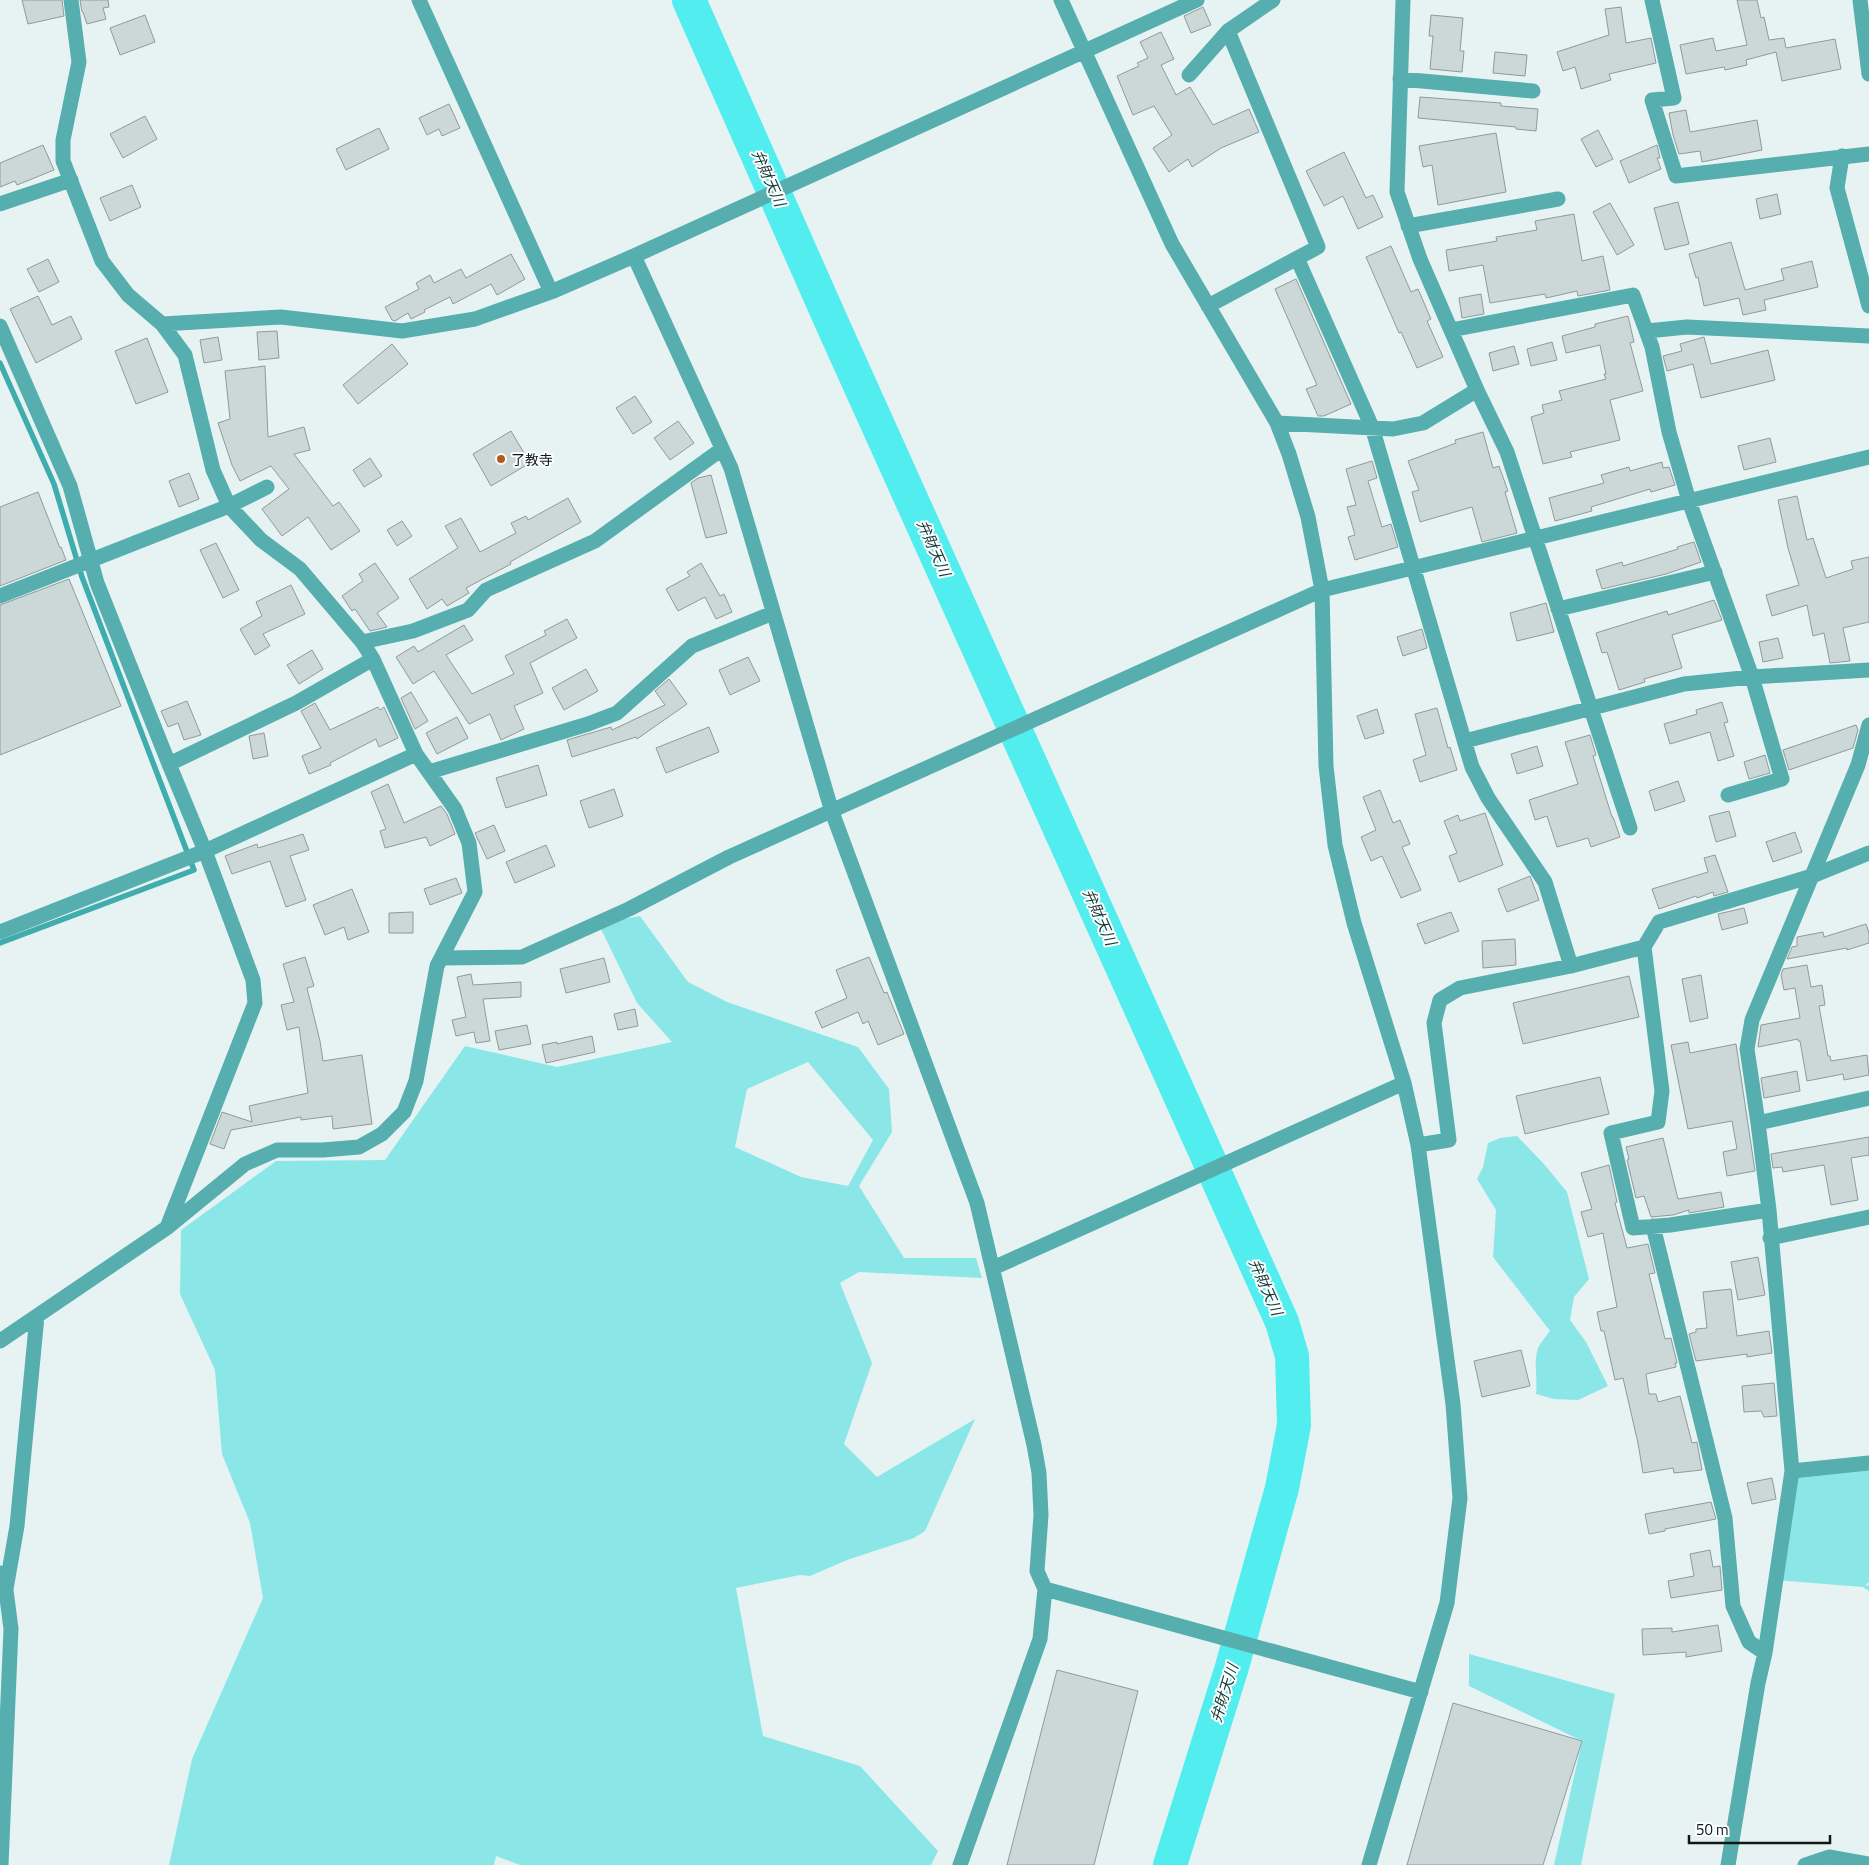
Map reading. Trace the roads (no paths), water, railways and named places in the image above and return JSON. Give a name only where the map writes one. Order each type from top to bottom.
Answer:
[{"type":"street","points":[[0,1341],[168,1227],[245,1164],[277,1150],[324,1150],[359,1147],[382,1134],[404,1112],[416,1081],[438,966],[475,892],[469,844],[455,810],[416,754],[373,660],[362,642],[300,569],[261,540],[229,506],[214,470],[185,355],[162,324],[128,295],[102,262],[63,161],[63,140],[79,62],[71,0]]},
{"type":"street","points":[[419,0],[550,292]]},
{"type":"street","points":[[1061,0],[1172,244],[1277,423],[1289,454],[1308,517],[1322,590],[1326,766],[1335,844],[1354,923],[1404,1083],[1418,1145],[1452,1395],[1460,1498],[1447,1603],[1369,1865]]},
{"type":"street","points":[[162,324],[281,317],[402,331],[475,319],[550,292],[634,256],[1197,0]]},
{"type":"street","points":[[1188,75],[1228,31],[1273,0]]},
{"type":"street","points":[[1403,0],[1397,192],[1420,259],[1477,390],[1507,452],[1630,828]]},
{"type":"street","points":[[1652,0],[1674,98],[1652,100],[1676,176],[1869,154]]},
{"type":"street","points":[[1860,0],[1869,74]]},
{"type":"street","points":[[1208,306],[1318,247],[1228,31]]},
{"type":"street","points":[[1400,79],[1533,91]]},
{"type":"street","points":[[1842,156],[1837,188],[1869,306]]},
{"type":"street","points":[[0,204],[70,180]]},
{"type":"street","points":[[1408,226],[1558,199]]},
{"type":"street","points":[[634,256],[731,468],[832,812],[977,1203],[1034,1445],[1039,1473],[1041,1515],[1037,1571],[1045,1589],[1040,1639],[960,1865]]},
{"type":"street","points":[[1297,258],[1372,427],[1472,767],[1488,798],[1545,882],[1570,966]]},
{"type":"street","points":[[1451,330],[1633,295],[1652,347],[1669,432],[1689,501],[1752,677],[1782,780],[1728,795]]},
{"type":"street","points":[[0,326],[70,486],[97,583],[168,764],[205,851],[253,980],[254,1003],[168,1227]]},
{"type":"street","points":[[1647,331],[1687,327],[1869,336]]},
{"type":"street","points":[[1277,423],[1393,429],[1423,423],[1477,390]]},
{"type":"street","points":[[362,642],[413,630],[468,610],[486,590],[595,540],[722,449]]},
{"type":"street","points":[[442,958],[522,957],[629,909],[729,856],[832,812],[1322,590],[1869,457]]},
{"type":"street","points":[[0,596],[229,506],[267,487]]},
{"type":"street","points":[[1558,609],[1715,572]]},
{"type":"street","points":[[429,772],[588,724],[616,713],[692,646],[773,613]]},
{"type":"street","points":[[168,764],[296,703],[373,660]]},
{"type":"street","points":[[1465,741],[1684,684],[1752,677],[1869,670]]},
{"type":"street","points":[[1728,1865],[1758,1683],[1765,1653],[1792,1472],[1768,1210],[1747,1050],[1752,1020],[1858,765],[1869,725]]},
{"type":"street","points":[[0,932],[205,851],[416,754]]},
{"type":"street","points":[[1768,1210],[1633,1228],[1611,1133],[1658,1122],[1662,1090],[1644,947],[1658,922],[1812,876],[1869,853]]},
{"type":"street","points":[[1418,1145],[1449,1140],[1434,1023],[1440,1000],[1460,988],[1570,966],[1644,947]]},
{"type":"street","points":[[993,1268],[1404,1083]]},
{"type":"street","points":[[1758,1123],[1869,1098]]},
{"type":"street","points":[[1770,1238],[1869,1217]]},
{"type":"street","points":[[1653,1226],[1725,1518],[1733,1606],[1749,1642],[1765,1653]]},
{"type":"street","points":[[6,1590],[17,1526],[37,1316]]},
{"type":"street","points":[[1792,1472],[1869,1463]]},
{"type":"street","points":[[0,1573],[6,1590],[11,1629],[1,1865]]},
{"type":"street","points":[[1045,1589],[1421,1692]]},
{"type":"street","points":[[1805,1865],[1829,1857],[1869,1864]]},
{"type":"waterway","name":"弁財天川","points":[[689,0],[831,321],[1282,1322],[1292,1356],[1294,1425],[1282,1488],[1232,1667],[1170,1865]]},
{"type":"waterway","points":[[0,363],[54,484],[82,577],[194,870],[0,943]]},
{"type":"place","name":"了教寺","points":[[501,459]]}]
